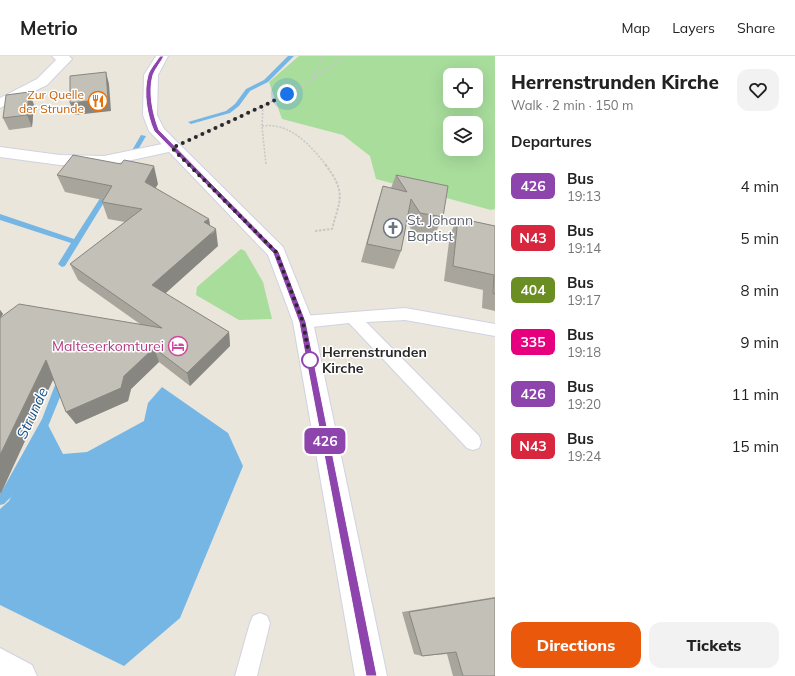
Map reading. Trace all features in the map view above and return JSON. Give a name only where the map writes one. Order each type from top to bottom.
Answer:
[{"type":"main road","points":[[0,104],[42,82],[65,59],[58,56]]},
{"type":"main road","points":[[162,56],[151,75],[150,115],[164,149],[276,252],[303,322],[371,676]]},
{"type":"main road","points":[[0,152],[60,160],[104,161],[164,149]]},
{"type":"main road","points":[[0,663],[21,676]]},
{"type":"lane","points":[[303,322],[352,316],[405,314],[495,330]]},
{"type":"lane","points":[[352,316],[473,442]]},
{"type":"lane","points":[[246,676],[260,623]]},
{"type":"path","points":[[311,81],[323,56]]},
{"type":"path","points":[[164,149],[263,106],[311,81],[344,56]]},
{"type":"path","points":[[263,106],[262,126],[266,165]]},
{"type":"path","points":[[262,126],[282,126],[310,146],[331,170],[338,184],[341,200],[332,229],[315,231]]},
{"type":"green space","points":[[299,56],[495,56],[495,209],[491,210],[376,179],[370,156],[343,135],[282,119],[269,82]]},
{"type":"green space","points":[[241,249],[245,251],[263,282],[272,319],[239,320],[196,295],[197,287]]},
{"type":"water","points":[[162,387],[228,433],[243,466],[180,618],[124,666],[0,605],[0,509],[9,501],[46,421],[63,454],[87,452],[144,421],[148,403]]},
{"type":"building","points":[[106,72],[108,99],[70,103],[70,76]]},
{"type":"building","points":[[29,92],[27,115],[3,118],[6,95]]},
{"type":"building","points":[[73,155],[121,164],[124,160],[154,166],[145,182],[209,219],[204,222],[216,229],[152,285],[229,332],[187,373],[154,348],[124,376],[121,388],[66,412],[46,360],[0,455],[0,318],[19,304],[162,328],[70,264],[142,209],[102,202],[112,186],[57,175]]},
{"type":"building","name":"St. Johann Baptist","points":[[396,175],[448,186],[443,217],[420,213],[411,199],[401,251],[367,244],[383,186],[407,192]]},
{"type":"building","points":[[458,218],[495,226],[495,294],[493,293],[494,275],[453,266]]},
{"type":"building","points":[[495,598],[495,676],[463,676],[456,652],[422,656],[409,612]]},
{"type":"waterway","name":"Strunde","points":[[191,122],[228,112],[237,105],[248,90],[266,81],[291,56]]},
{"type":"waterway","name":"Strunde","points":[[130,159],[143,136]]},
{"type":"waterway","name":"Strunde","points":[[76,242],[108,191]]},
{"type":"waterway","points":[[0,217],[76,242]]},
{"type":"waterway","name":"Strunde","points":[[62,264],[76,242]]},
{"type":"waterway","name":"Strunde","points":[[0,500],[7,493],[46,421],[62,380]]},
{"type":"bus line","name":"426","points":[[162,56],[151,75],[149,97],[150,115],[157,131],[172,148],[276,252],[303,322],[371,676]]},
{"type":"place","name":"Zur Quelle der Strunde","points":[[98,101]]},
{"type":"place","name":"St. Johann Baptist","points":[[393,228]]},
{"type":"place","name":"Malteserkomturei","points":[[178,346]]},
{"type":"place","name":"Herrenstrunden Kirche","points":[[310,360]]},
{"type":"route","points":[[287,94],[172,148],[276,252],[303,322],[311,367],[310,360]]}]
